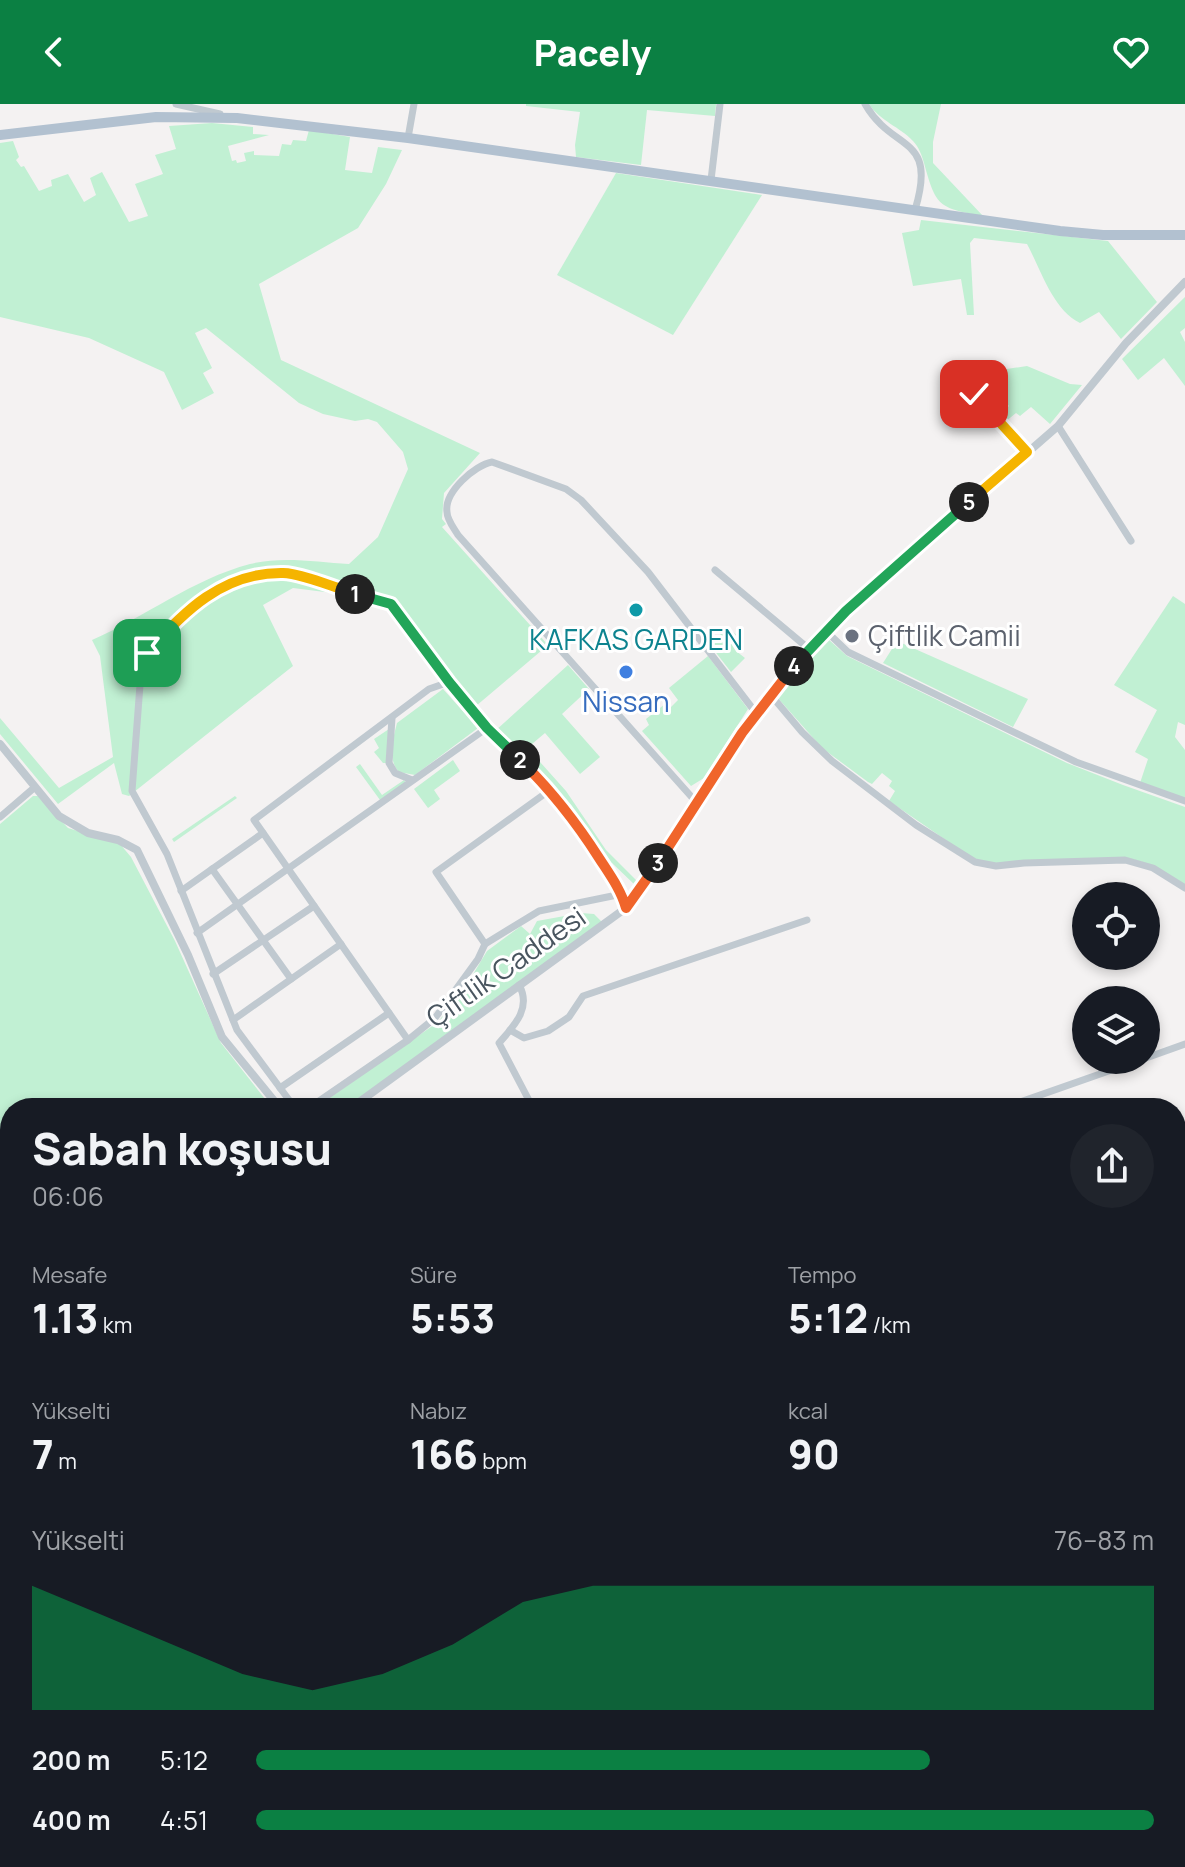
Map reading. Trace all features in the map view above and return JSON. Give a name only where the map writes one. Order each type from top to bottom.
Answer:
[{"type":"main road","points":[[0,135],[156,117],[237,118],[408,138],[1060,231],[1103,235],[1185,235]]},
{"type":"street","points":[[176,104],[237,118]]},
{"type":"street","points":[[408,138],[414,104]]},
{"type":"street","points":[[711,180],[720,104]]},
{"type":"street","points":[[865,104],[872,115],[913,150],[920,162],[922,180],[915,210]]},
{"type":"street","name":"Çiftlik Caddesi","points":[[365,1098],[626,908],[756,713],[809,649],[1058,426],[1126,343],[1185,282]]},
{"type":"street","points":[[974,394],[1027,452]]},
{"type":"street","points":[[1058,426],[1131,541]]},
{"type":"street","points":[[697,803],[458,535],[447,513],[450,498],[468,475],[483,464],[492,462],[566,489],[590,509],[648,572],[756,713]]},
{"type":"street","points":[[715,570],[809,649]]},
{"type":"street","points":[[288,1098],[237,1030],[167,854],[132,791],[140,685],[147,653],[201,599],[225,584],[284,573],[391,604],[487,728],[550,790],[579,827],[622,894],[626,908]]},
{"type":"street","points":[[826,631],[848,652],[1076,762],[1185,801]]},
{"type":"street","points":[[408,1040],[254,820],[429,689],[449,682]]},
{"type":"street","points":[[770,694],[832,761],[916,825],[975,862],[996,866],[1125,860],[1153,868],[1185,888]]},
{"type":"street","points":[[392,718],[389,763],[395,773],[412,780]]},
{"type":"street","points":[[197,933],[487,728]]},
{"type":"street","points":[[0,744],[59,816],[88,833],[118,840],[137,850],[188,955],[222,1037],[272,1098]]},
{"type":"street","points":[[0,817],[35,787]]},
{"type":"street","points":[[485,944],[436,872],[550,790]]},
{"type":"street","points":[[181,891],[263,833]]},
{"type":"street","points":[[212,869],[291,979]]},
{"type":"street","points":[[324,1098],[435,1018],[478,959],[485,944],[539,911],[622,894]]},
{"type":"street","points":[[213,974],[314,906]]},
{"type":"street","points":[[510,1030],[524,1038],[548,1031],[569,1017],[583,996],[807,920]]},
{"type":"street","points":[[233,1020],[341,944]]},
{"type":"street","points":[[519,985],[524,994],[523,1012],[499,1043],[528,1098]]},
{"type":"street","points":[[280,1088],[389,1013]]},
{"type":"street","points":[[1160,1053],[1185,1044]]},
{"type":"street","points":[[1032,1098],[1100,1074]]},
{"type":"green space","points":[[526,104],[716,104],[715,116],[647,110],[641,165],[576,157],[580,112]]},
{"type":"green space","points":[[869,104],[941,104],[933,142],[933,163],[983,216],[957,211],[942,203],[932,189],[915,143]]},
{"type":"green space","points":[[212,123],[253,127],[253,134],[269,135],[228,146],[232,161],[236,160],[237,163],[246,161],[244,153],[254,151],[254,155],[279,156],[282,144],[291,145],[293,140],[306,141],[309,130],[350,137],[345,170],[372,173],[378,147],[402,150],[386,184],[358,228],[259,284],[281,360],[480,453],[444,493],[442,519],[446,524],[442,527],[548,645],[476,706],[401,611],[388,600],[293,588],[263,605],[293,666],[129,796],[122,794],[114,763],[58,804],[0,734],[0,718],[59,788],[113,757],[100,656],[92,640],[209,579],[250,564],[287,560],[349,564],[378,537],[408,469],[403,452],[377,422],[323,414],[299,403],[206,328],[195,333],[212,368],[203,373],[214,393],[182,410],[164,372],[89,338],[0,317],[0,143],[13,141],[19,157],[16,160],[21,167],[24,166],[39,191],[52,186],[51,180],[68,174],[84,202],[96,195],[90,178],[102,172],[129,222],[148,216],[135,184],[163,174],[155,155],[176,149],[169,126]]},
{"type":"green space","points":[[616,173],[762,195],[673,335],[557,275]]},
{"type":"green space","points":[[921,220],[1108,241],[1157,302],[1121,339],[1099,312],[1080,323],[1062,309],[1027,244],[974,238],[970,243],[974,315],[967,315],[961,279],[913,286],[902,233],[919,230]]},
{"type":"green space","points":[[1185,297],[1185,328],[1180,332],[1185,342],[1185,386],[1164,358],[1138,380],[1122,359]]},
{"type":"green space","points":[[1027,366],[1070,384],[1082,385],[1050,424],[1031,407],[1005,422],[999,416],[1009,406],[981,373]]},
{"type":"green space","points":[[1173,596],[1185,604],[1185,725],[1178,722],[1175,737],[1185,750],[1185,798],[1140,783],[1148,759],[1135,752],[1157,710],[1114,685]]},
{"type":"green space","points":[[728,627],[744,642],[736,651],[745,658],[731,672],[710,645]]},
{"type":"green space","points":[[828,639],[847,656],[1067,763],[1185,807],[1185,885],[1157,868],[1126,858],[996,864],[972,858],[889,801],[895,791],[889,786],[892,781],[882,773],[872,784],[868,782],[822,748],[777,697]]},
{"type":"green space","points":[[897,641],[1028,699],[1013,727],[883,663]]},
{"type":"green space","points":[[708,656],[748,709],[704,778],[691,786],[642,731],[649,725],[646,719],[665,704],[669,709],[678,700],[669,688]]},
{"type":"green space","points":[[568,665],[589,689],[562,714],[600,757],[580,774],[545,733],[532,744],[532,753],[566,791],[606,850],[639,883],[636,886],[612,863],[606,867],[573,810],[495,731]]},
{"type":"green space","points":[[443,689],[478,728],[415,775],[399,772],[392,755],[397,723]]},
{"type":"green space","points":[[389,729],[386,763],[383,763],[374,752],[379,748],[374,739]]},
{"type":"green space","points":[[453,760],[460,771],[434,790],[440,799],[428,808],[414,789]]},
{"type":"green space","points":[[360,764],[382,795],[404,780],[406,783],[380,800],[356,767]]},
{"type":"green space","points":[[33,796],[38,796],[68,828],[120,844],[131,857],[175,941],[221,1043],[264,1098],[0,1098],[0,824]]},
{"type":"green space","points":[[235,796],[237,798],[174,842],[172,839]]},
{"type":"green space","points":[[581,913],[594,914],[604,924],[359,1098],[329,1098],[438,1022],[466,986],[487,951],[521,926],[530,934],[537,921]]},
{"type":"place","name":"KAFKAS GARDEN","points":[[636,610]]},
{"type":"place","name":"Çiftlik Camii","points":[[852,636]]},
{"type":"place","name":"Nissan","points":[[626,672]]},
{"type":"route","points":[[147,653],[201,599],[225,584],[257,576],[284,573],[391,604],[487,728],[550,790],[579,827],[622,894],[626,908],[742,733],[786,674],[846,611],[1027,452],[974,394]]}]
